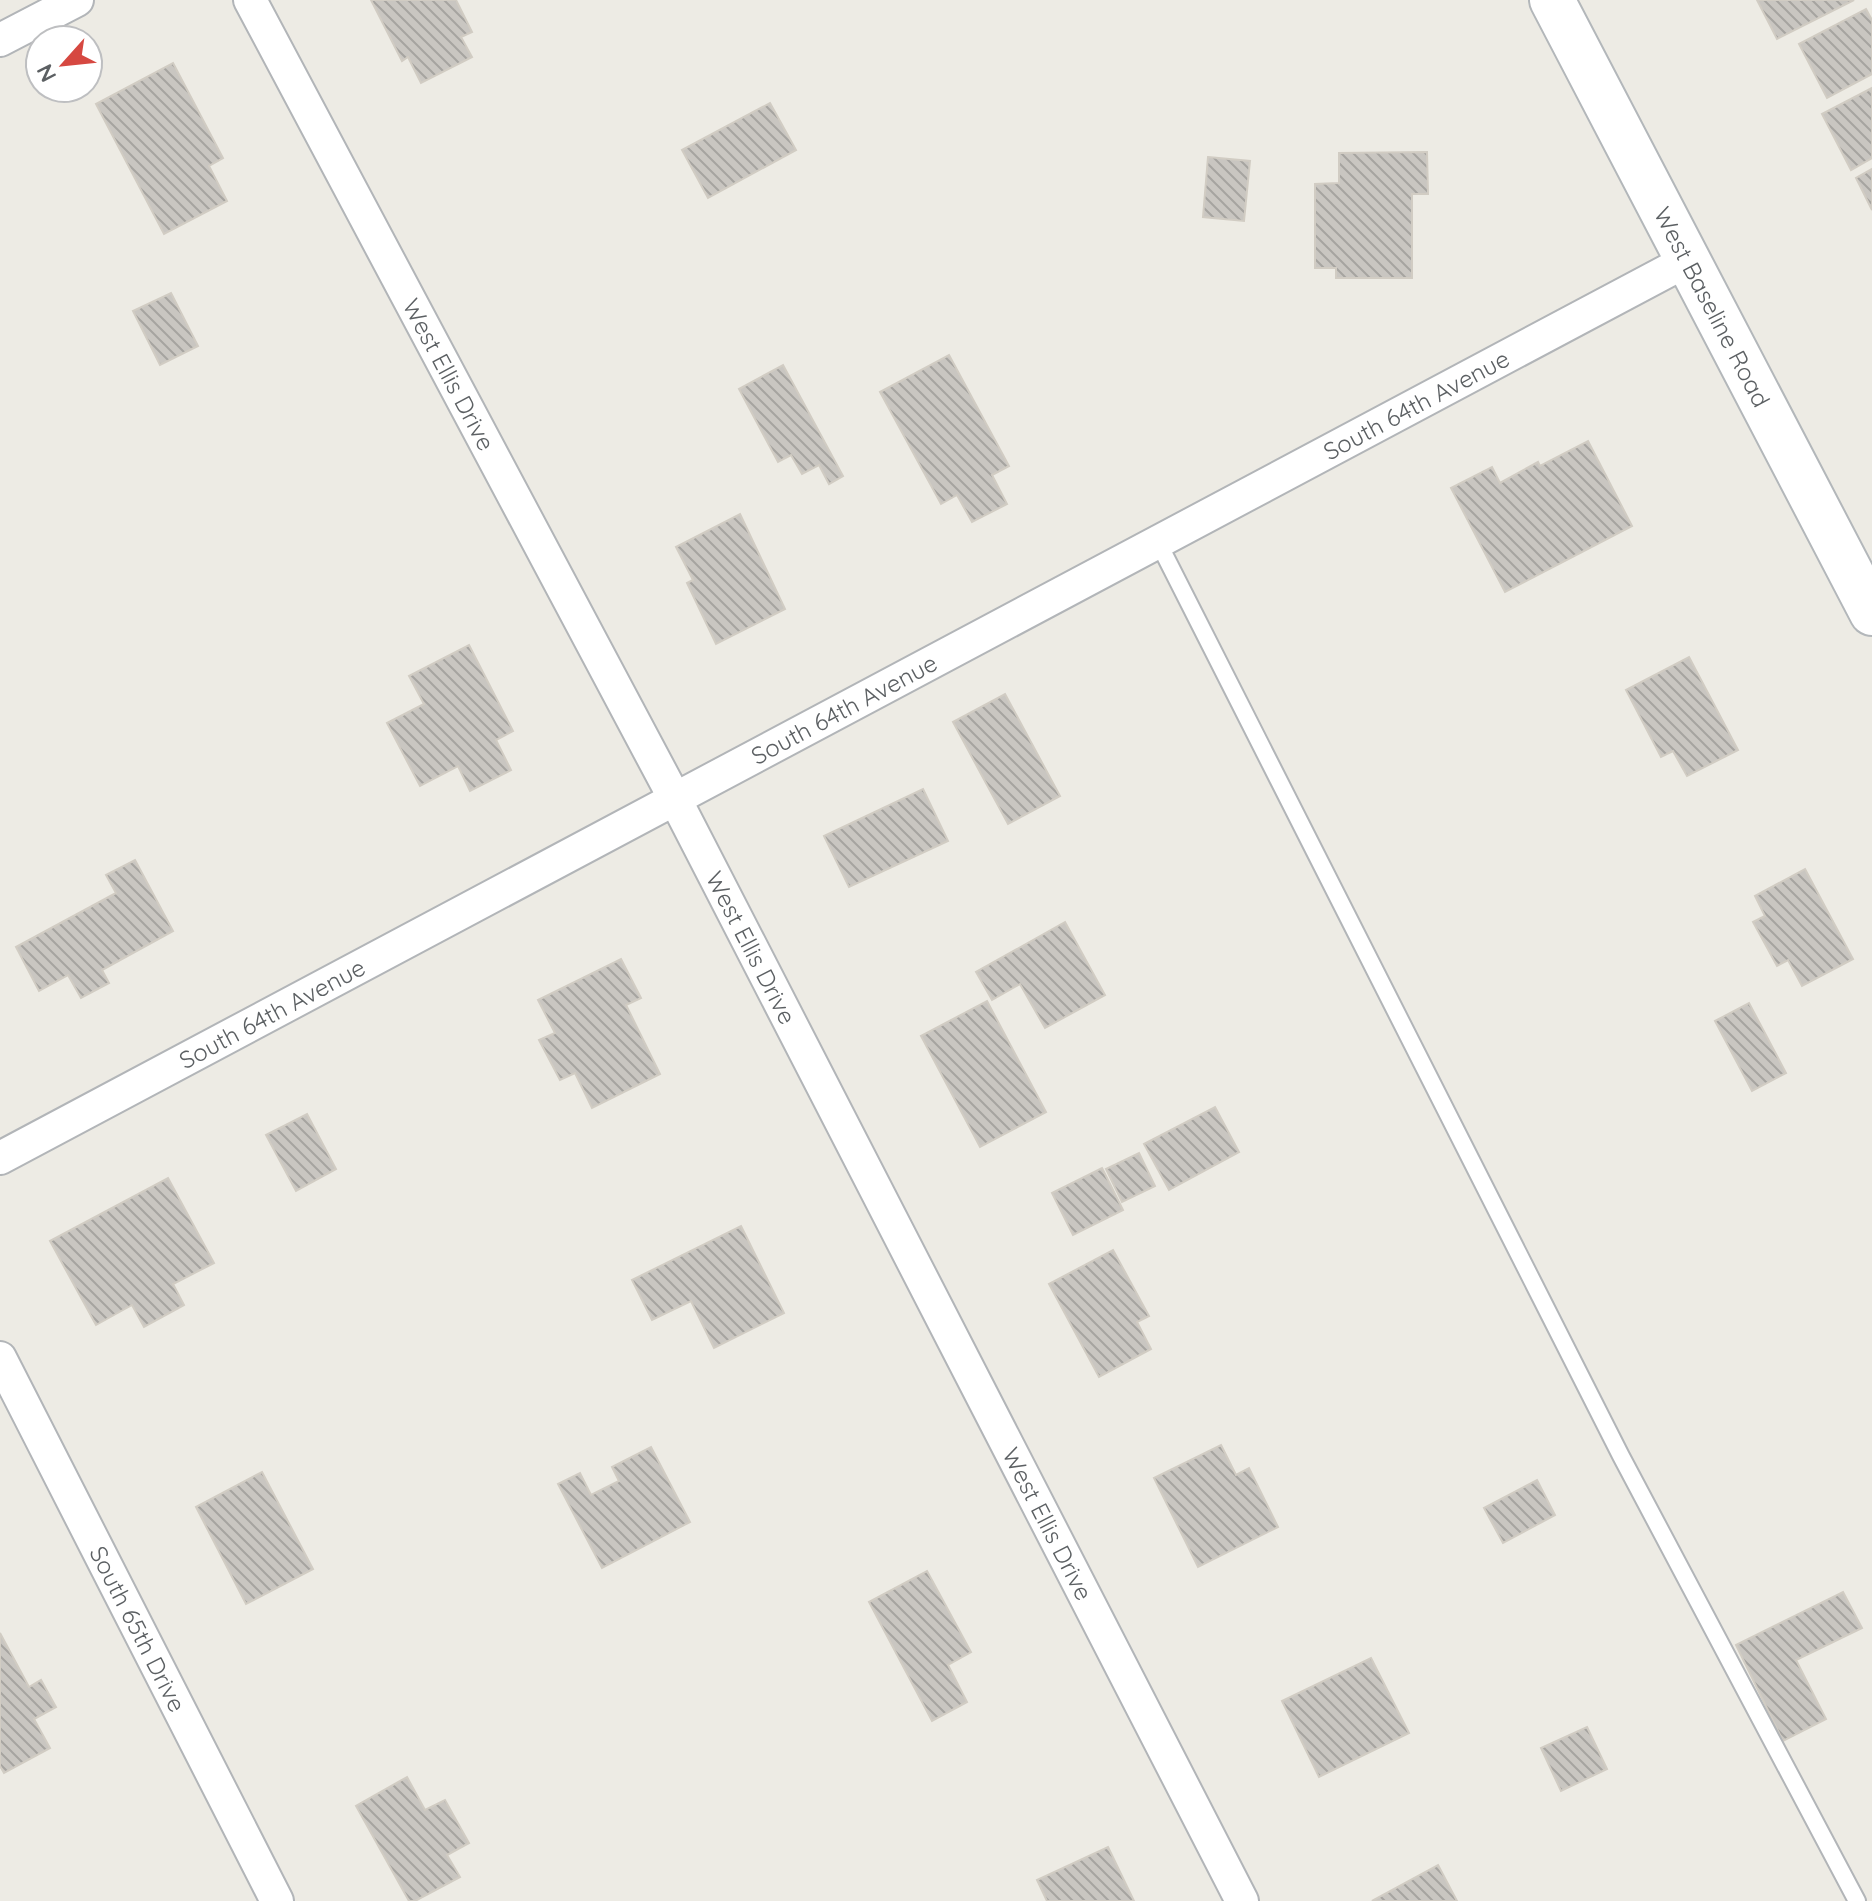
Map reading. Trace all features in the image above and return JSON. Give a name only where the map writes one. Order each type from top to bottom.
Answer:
[{"type":"main road","name":"West Baseline Road","points":[[1552,0],[1872,613]]},
{"type":"street","points":[[0,40],[77,0]]},
{"type":"street","name":"West Ellis Drive","points":[[250,0],[675,799],[1242,1901]]},
{"type":"street","name":"South 64th Avenue","points":[[0,1158],[1688,260]]},
{"type":"street","name":"South 65th Drive","points":[[0,1358],[277,1901]]},
{"type":"lane","points":[[1158,542],[1614,1442],[1857,1901]]},
{"type":"building","points":[[371,0],[456,0],[472,32],[461,37],[472,57],[421,83],[408,57],[402,61]]},
{"type":"building","points":[[1757,0],[1854,0],[1777,39]]},
{"type":"building","points":[[1866,9],[1872,20],[1872,74],[1827,98],[1799,44]]},
{"type":"building","points":[[173,63],[223,158],[209,166],[227,201],[164,234],[96,104],[104,104],[104,100]]},
{"type":"building","points":[[1872,88],[1872,158],[1851,170],[1822,114]]},
{"type":"building","points":[[770,103],[796,150],[708,198],[682,150]]},
{"type":"building","points":[[1427,152],[1428,194],[1412,194],[1412,278],[1336,278],[1336,268],[1315,268],[1315,184],[1339,183],[1339,153]]},
{"type":"building","points":[[1208,157],[1250,161],[1244,221],[1203,217]]},
{"type":"building","points":[[1872,169],[1872,210],[1856,178]]},
{"type":"building","points":[[171,293],[198,346],[160,365],[133,311]]},
{"type":"building","points":[[949,355],[1009,466],[992,475],[1007,504],[972,522],[957,495],[941,504],[880,392]]},
{"type":"building","points":[[783,365],[843,476],[829,484],[819,465],[802,474],[791,455],[778,462],[739,389]]},
{"type":"building","points":[[1588,441],[1632,526],[1505,592],[1451,488],[1492,467],[1500,483],[1538,462],[1540,466]]},
{"type":"building","points":[[740,514],[785,609],[716,644],[687,583],[693,580],[676,547]]},
{"type":"building","points":[[469,645],[513,731],[496,740],[511,770],[470,791],[458,766],[420,786],[387,723],[424,704],[409,676]]},
{"type":"building","points":[[1689,657],[1738,750],[1687,776],[1673,751],[1661,757],[1626,690]]},
{"type":"building","points":[[1005,694],[1060,796],[1008,824],[953,722]]},
{"type":"building","points":[[923,789],[948,841],[849,887],[824,836]]},
{"type":"building","points":[[135,860],[173,931],[102,970],[109,983],[81,998],[68,975],[39,991],[16,947],[116,893],[106,875]]},
{"type":"building","points":[[1805,869],[1853,959],[1802,986],[1788,960],[1777,966],[1753,922],[1765,916],[1755,896]]},
{"type":"building","points":[[1065,922],[1105,995],[1045,1028],[1020,984],[992,1000],[976,972]]},
{"type":"building","points":[[621,959],[641,998],[626,1005],[660,1074],[592,1108],[575,1073],[560,1080],[539,1040],[555,1033],[538,1000]]},
{"type":"building","points":[[987,1001],[1046,1112],[980,1147],[921,1036]]},
{"type":"building","points":[[1749,1003],[1786,1073],[1752,1091],[1715,1021]]},
{"type":"building","points":[[1215,1107],[1239,1152],[1169,1190],[1144,1144]]},
{"type":"building","points":[[307,1114],[336,1169],[296,1191],[266,1135]]},
{"type":"building","points":[[1139,1153],[1155,1186],[1122,1202],[1106,1169]]},
{"type":"building","points":[[1102,1168],[1123,1210],[1073,1235],[1052,1193]]},
{"type":"building","points":[[168,1178],[214,1263],[173,1284],[184,1305],[144,1327],[132,1305],[96,1325],[50,1241]]},
{"type":"building","points":[[741,1226],[784,1313],[714,1348],[691,1301],[652,1320],[632,1280]]},
{"type":"building","points":[[1113,1250],[1149,1316],[1137,1322],[1151,1349],[1099,1377],[1049,1284]]},
{"type":"building","points":[[1221,1445],[1236,1475],[1249,1468],[1278,1527],[1198,1567],[1154,1478]]},
{"type":"building","points":[[651,1447],[690,1522],[602,1568],[558,1484],[580,1473],[591,1495],[619,1481],[612,1467]]},
{"type":"building","points":[[262,1472],[313,1569],[246,1604],[196,1507]]},
{"type":"building","points":[[1537,1480],[1555,1515],[1503,1543],[1484,1508]]},
{"type":"building","points":[[927,1571],[971,1652],[948,1665],[967,1702],[932,1721],[869,1602]]},
{"type":"building","points":[[1843,1592],[1862,1628],[1796,1660],[1826,1719],[1783,1741],[1736,1645]]},
{"type":"building","points":[[0,1633],[29,1687],[41,1680],[56,1707],[34,1719],[50,1748],[4,1773],[0,1766]]},
{"type":"building","points":[[1371,1658],[1409,1733],[1319,1777],[1282,1701]]},
{"type":"building","points":[[1587,1727],[1607,1769],[1561,1791],[1541,1748]]},
{"type":"building","points":[[407,1777],[425,1810],[445,1800],[469,1843],[447,1855],[460,1877],[415,1901],[409,1901],[356,1806]]},
{"type":"building","points":[[1108,1847],[1134,1901],[1047,1901],[1037,1880]]},
{"type":"building","points":[[1438,1865],[1457,1901],[1372,1901]]}]
